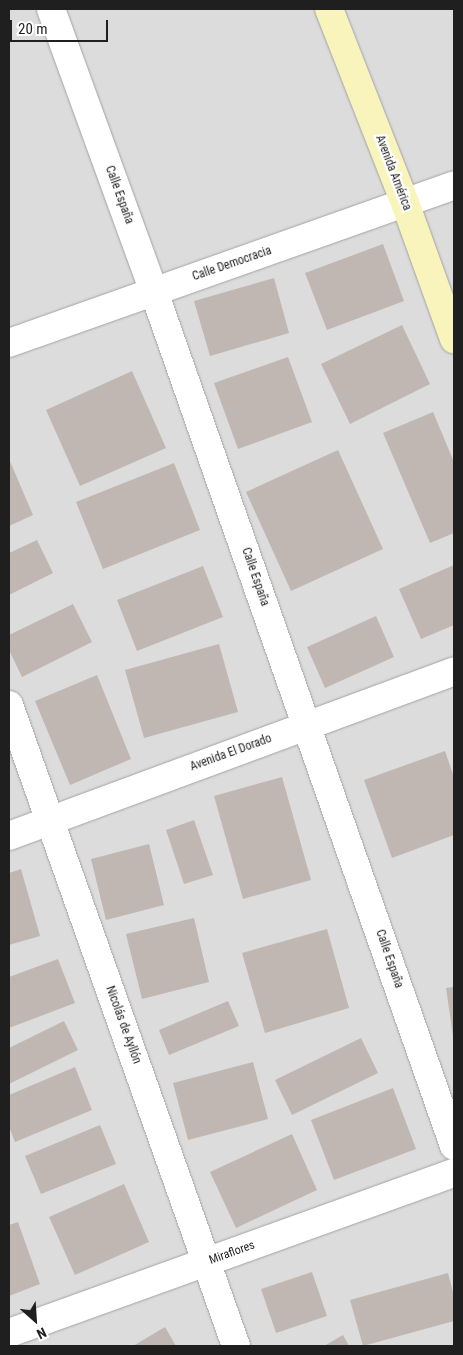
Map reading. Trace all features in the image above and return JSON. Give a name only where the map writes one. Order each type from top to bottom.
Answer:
[{"type":"street","name":"Calle España","points":[[51,9],[154,292],[454,1146]]},
{"type":"street","name":"Avenida América","points":[[329,9],[405,203],[454,339]]},
{"type":"street","name":"Calle Democracia","points":[[9,343],[454,186]]},
{"type":"street","name":"Avenida El Dorado","points":[[9,836],[454,671]]},
{"type":"street","name":"Nicolás de Ayllón","points":[[9,705],[236,1346]]},
{"type":"street","name":"Miraflores","points":[[9,1333],[454,1173]]},
{"type":"shaded area","points":[[9,9],[454,9],[454,1346],[9,1346]]},
{"type":"building","points":[[383,244],[404,301],[327,330],[305,273]]},
{"type":"building","points":[[274,278],[289,333],[210,356],[194,301]]},
{"type":"building","points":[[402,325],[430,384],[350,424],[321,364]]},
{"type":"building","points":[[288,357],[312,422],[238,449],[214,383]]},
{"type":"building","points":[[132,371],[166,448],[80,486],[46,410]]},
{"type":"building","points":[[433,412],[454,462],[454,533],[430,543],[383,433]]},
{"type":"building","points":[[338,450],[383,549],[291,591],[246,492]]},
{"type":"building","points":[[9,459],[33,515],[9,526]]},
{"type":"building","points":[[174,463],[200,530],[103,569],[76,502]]},
{"type":"building","points":[[37,540],[53,573],[9,595],[9,553]]},
{"type":"building","points":[[454,565],[454,625],[421,639],[399,589]]},
{"type":"building","points":[[203,566],[223,617],[137,651],[117,600]]},
{"type":"building","points":[[73,604],[92,642],[22,677],[9,650],[9,635]]},
{"type":"building","points":[[376,616],[394,657],[325,688],[307,647]]},
{"type":"building","points":[[219,644],[238,712],[144,738],[125,670]]},
{"type":"building","points":[[97,675],[131,759],[70,785],[35,701]]},
{"type":"building","points":[[445,751],[454,777],[454,835],[392,858],[364,780]]},
{"type":"building","points":[[282,777],[311,880],[243,899],[214,796]]},
{"type":"building","points":[[194,820],[213,875],[184,884],[166,830]]},
{"type":"building","points":[[149,844],[164,905],[106,920],[91,859]]},
{"type":"building","points":[[21,869],[40,936],[9,945],[9,873]]},
{"type":"building","points":[[194,918],[209,982],[142,999],[126,934]]},
{"type":"building","points":[[327,929],[349,1008],[265,1033],[242,953]]},
{"type":"building","points":[[58,959],[75,1003],[9,1028],[9,977]]},
{"type":"building","points":[[454,987],[454,1036],[453,1036],[446,988]]},
{"type":"building","points":[[228,1001],[239,1026],[169,1055],[159,1030]]},
{"type":"building","points":[[64,1021],[78,1050],[9,1084],[9,1048]]},
{"type":"building","points":[[361,1038],[378,1073],[292,1115],[275,1080]]},
{"type":"building","points":[[253,1062],[268,1119],[188,1140],[173,1083]]},
{"type":"building","points":[[75,1067],[92,1110],[15,1142],[9,1127],[9,1095]]},
{"type":"building","points":[[393,1088],[416,1149],[334,1180],[311,1120]]},
{"type":"building","points":[[100,1125],[116,1164],[41,1194],[25,1156]]},
{"type":"building","points":[[292,1134],[317,1190],[236,1228],[210,1172]]},
{"type":"building","points":[[124,1184],[149,1242],[75,1275],[49,1217]]},
{"type":"building","points":[[18,1222],[40,1284],[9,1296],[9,1225]]},
{"type":"building","points":[[312,1272],[327,1316],[276,1333],[261,1289]]},
{"type":"building","points":[[448,1273],[454,1296],[454,1321],[363,1346],[350,1300]]},
{"type":"building","points":[[165,1327],[176,1346],[133,1346]]},
{"type":"building","points":[[343,1335],[349,1346],[324,1346]]}]
